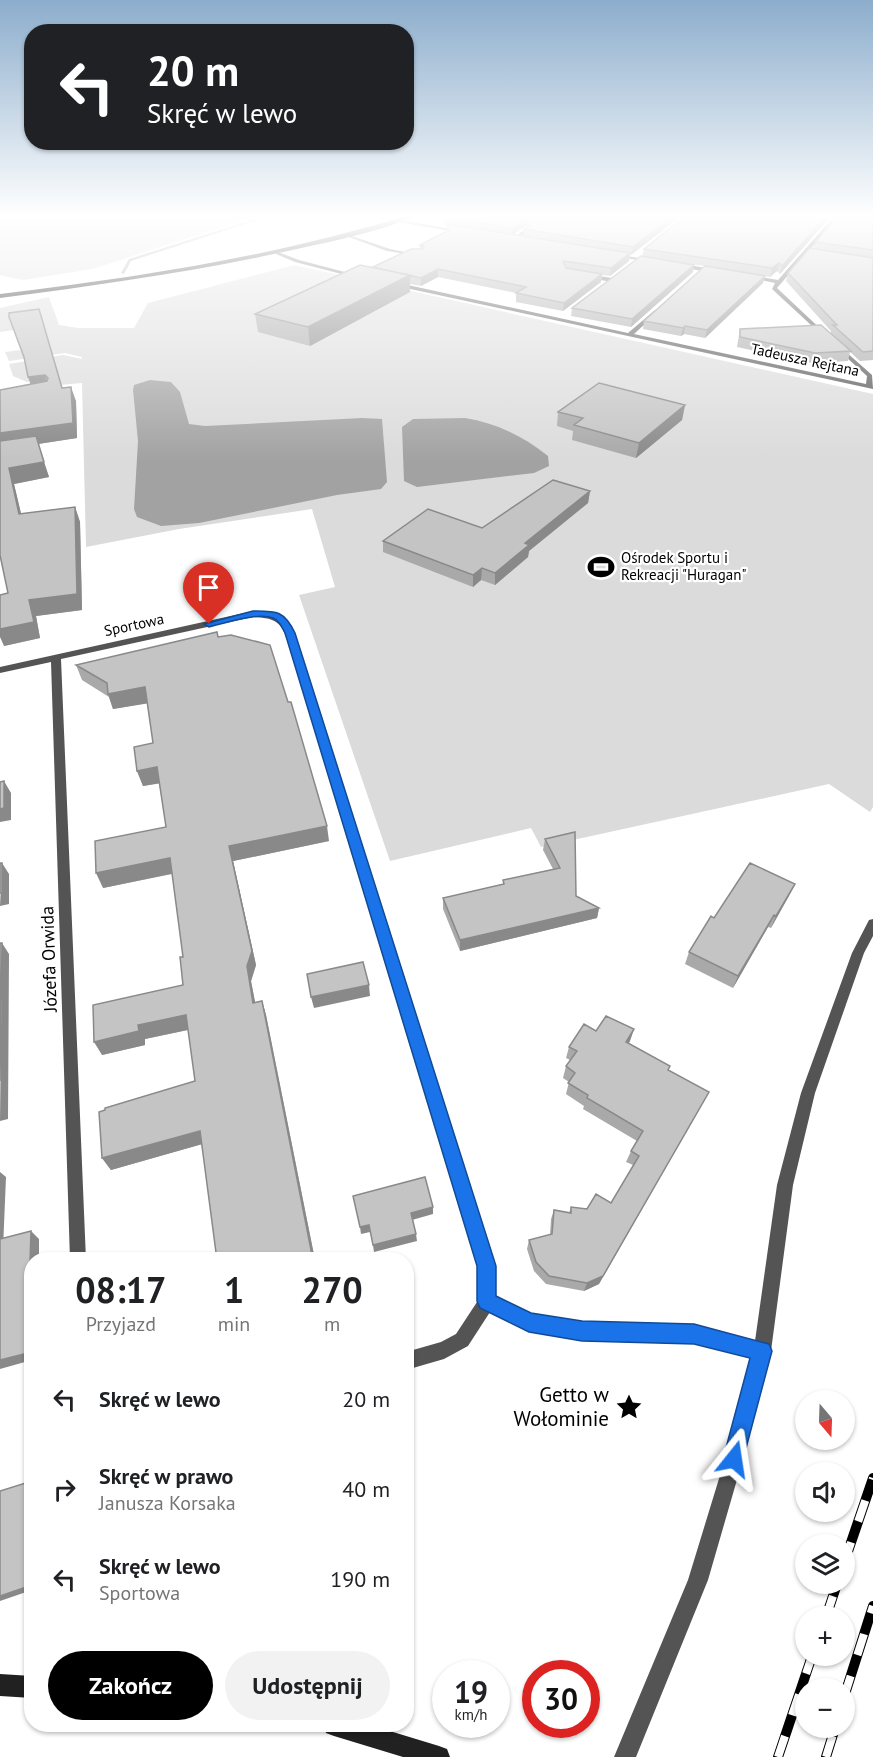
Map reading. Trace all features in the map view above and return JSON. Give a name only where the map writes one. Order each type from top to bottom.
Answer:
[{"type":"main road","points":[[0,1685],[24,1686]]},
{"type":"main road","points":[[357,1732],[439,1757]]},
{"type":"street","name":"Tadeusza Rejtana","points":[[448,296],[872,387]]},
{"type":"street","points":[[783,296],[870,376],[869,383],[872,387]]},
{"type":"street","points":[[629,335],[662,306]]},
{"type":"street","points":[[559,320],[568,313]]},
{"type":"street","name":"Sportowa","points":[[0,670],[253,614],[275,615],[285,622],[483,1255],[486,1266],[486,1301]]},
{"type":"street","name":"Józefa Orwida","points":[[56,657],[78,1252]]},
{"type":"street","points":[[625,1757],[698,1580],[734,1459],[762,1351],[785,1185],[808,1093],[858,953],[873,924]]},
{"type":"street","points":[[414,1359],[444,1350],[462,1340],[486,1301],[529,1323],[582,1331],[694,1334],[762,1351]]},
{"type":"shaded area","name":"Ośrodek Sportu i Rekreacji \"Huragan\"","points":[[175,296],[433,296],[873,394],[873,807],[870,812],[829,784],[541,847],[531,828],[390,861],[299,595],[335,587],[312,509],[179,529],[86,547],[82,383],[48,386],[40,380],[27,382],[13,376],[9,364],[63,355],[82,359],[82,357],[65,353],[9,361],[5,352],[20,350],[22,353],[14,330],[0,332],[0,308],[49,297],[59,325],[78,328],[134,328],[148,303]]},
{"type":"shaded area","points":[[150,380],[171,382],[180,392],[189,424],[205,426],[382,419],[387,482],[381,489],[337,495],[199,523],[161,526],[137,517],[134,509],[138,441],[133,390],[134,385]]},
{"type":"shaded area","points":[[465,418],[488,423],[529,442],[548,456],[549,466],[534,473],[417,487],[404,481],[402,427],[413,419]]},
{"type":"building","points":[[294,296],[369,296],[308,327],[255,314]]},
{"type":"building","points":[[530,296],[573,296],[564,303]]},
{"type":"building","points":[[588,296],[658,296],[632,319],[572,308]]},
{"type":"building","points":[[672,296],[744,296],[707,330],[644,321]]},
{"type":"building","points":[[810,296],[873,296],[873,351],[863,352],[833,325],[837,325]]},
{"type":"building","points":[[39,309],[62,388],[71,387],[73,423],[0,433],[0,390],[47,381],[48,378],[45,375],[28,377],[24,357],[9,317],[9,313]]},
{"type":"building","points":[[821,325],[851,351],[815,353],[740,337],[740,329]]},
{"type":"building","points":[[599,383],[685,405],[639,443],[574,425],[583,418],[558,412]]},
{"type":"building","points":[[36,436],[44,462],[9,468],[19,514],[75,507],[77,594],[29,600],[34,622],[0,629],[0,595],[8,593],[0,555],[0,441]]},
{"type":"building","points":[[553,480],[590,491],[525,543],[529,545],[495,573],[482,568],[473,575],[383,541],[428,509],[482,528]]},
{"type":"building","points":[[217,632],[218,637],[231,635],[270,645],[288,702],[291,702],[327,826],[229,846],[252,951],[247,966],[253,1003],[262,1001],[311,1252],[216,1252],[200,1131],[102,1158],[99,1112],[105,1108],[195,1081],[186,1015],[138,1025],[139,1031],[94,1042],[93,1005],[183,985],[180,957],[183,957],[170,858],[96,873],[95,841],[166,827],[157,767],[137,771],[134,747],[153,743],[145,687],[108,694],[107,683],[76,665]]},
{"type":"building","points":[[4,781],[4,808],[0,809],[0,782]]},
{"type":"building","points":[[575,832],[576,896],[599,908],[460,940],[443,898],[504,884],[503,880],[560,868],[545,839]]},
{"type":"building","points":[[0,863],[2,863],[2,893],[0,893]]},
{"type":"building","points":[[750,863],[795,884],[738,976],[689,952],[711,916],[714,918]]},
{"type":"building","points":[[0,943],[2,943],[0,1081]]},
{"type":"building","points":[[363,962],[369,985],[311,997],[307,974]]},
{"type":"building","points":[[606,1016],[634,1029],[626,1042],[670,1066],[668,1070],[709,1092],[603,1276],[587,1283],[549,1276],[536,1262],[529,1240],[552,1234],[554,1210],[571,1213],[571,1207],[587,1209],[596,1194],[611,1203],[639,1156],[631,1151],[643,1131],[587,1098],[588,1095],[568,1083],[575,1073],[566,1066],[577,1051],[569,1047],[584,1024],[596,1031]]},
{"type":"building","points":[[425,1177],[433,1207],[411,1213],[416,1234],[373,1245],[369,1225],[360,1227],[353,1196]]},
{"type":"building","points":[[31,1231],[30,1252],[24,1252],[24,1354],[0,1360],[0,1239]]},
{"type":"building","points":[[24,1484],[24,1588],[0,1596],[0,1491]]},
{"type":"railway","points":[[854,1534],[873,1478]]},
{"type":"railway","points":[[830,1606],[834,1594]]},
{"type":"railway","points":[[850,1678],[873,1606]]},
{"type":"railway","points":[[778,1757],[809,1666]]},
{"type":"railway","points":[[826,1757],[832,1738]]},
{"type":"place","name":"Ośrodek Sportu i Rekreacji \"Huragan\"","points":[[601,567]]},
{"type":"place","name":"Getto w Wołominie","points":[[629,1407]]},
{"type":"route","points":[[209,624],[253,614],[275,615],[285,622],[290,633],[486,1266],[486,1301],[529,1323],[582,1331],[694,1334],[762,1351],[734,1459]]}]
